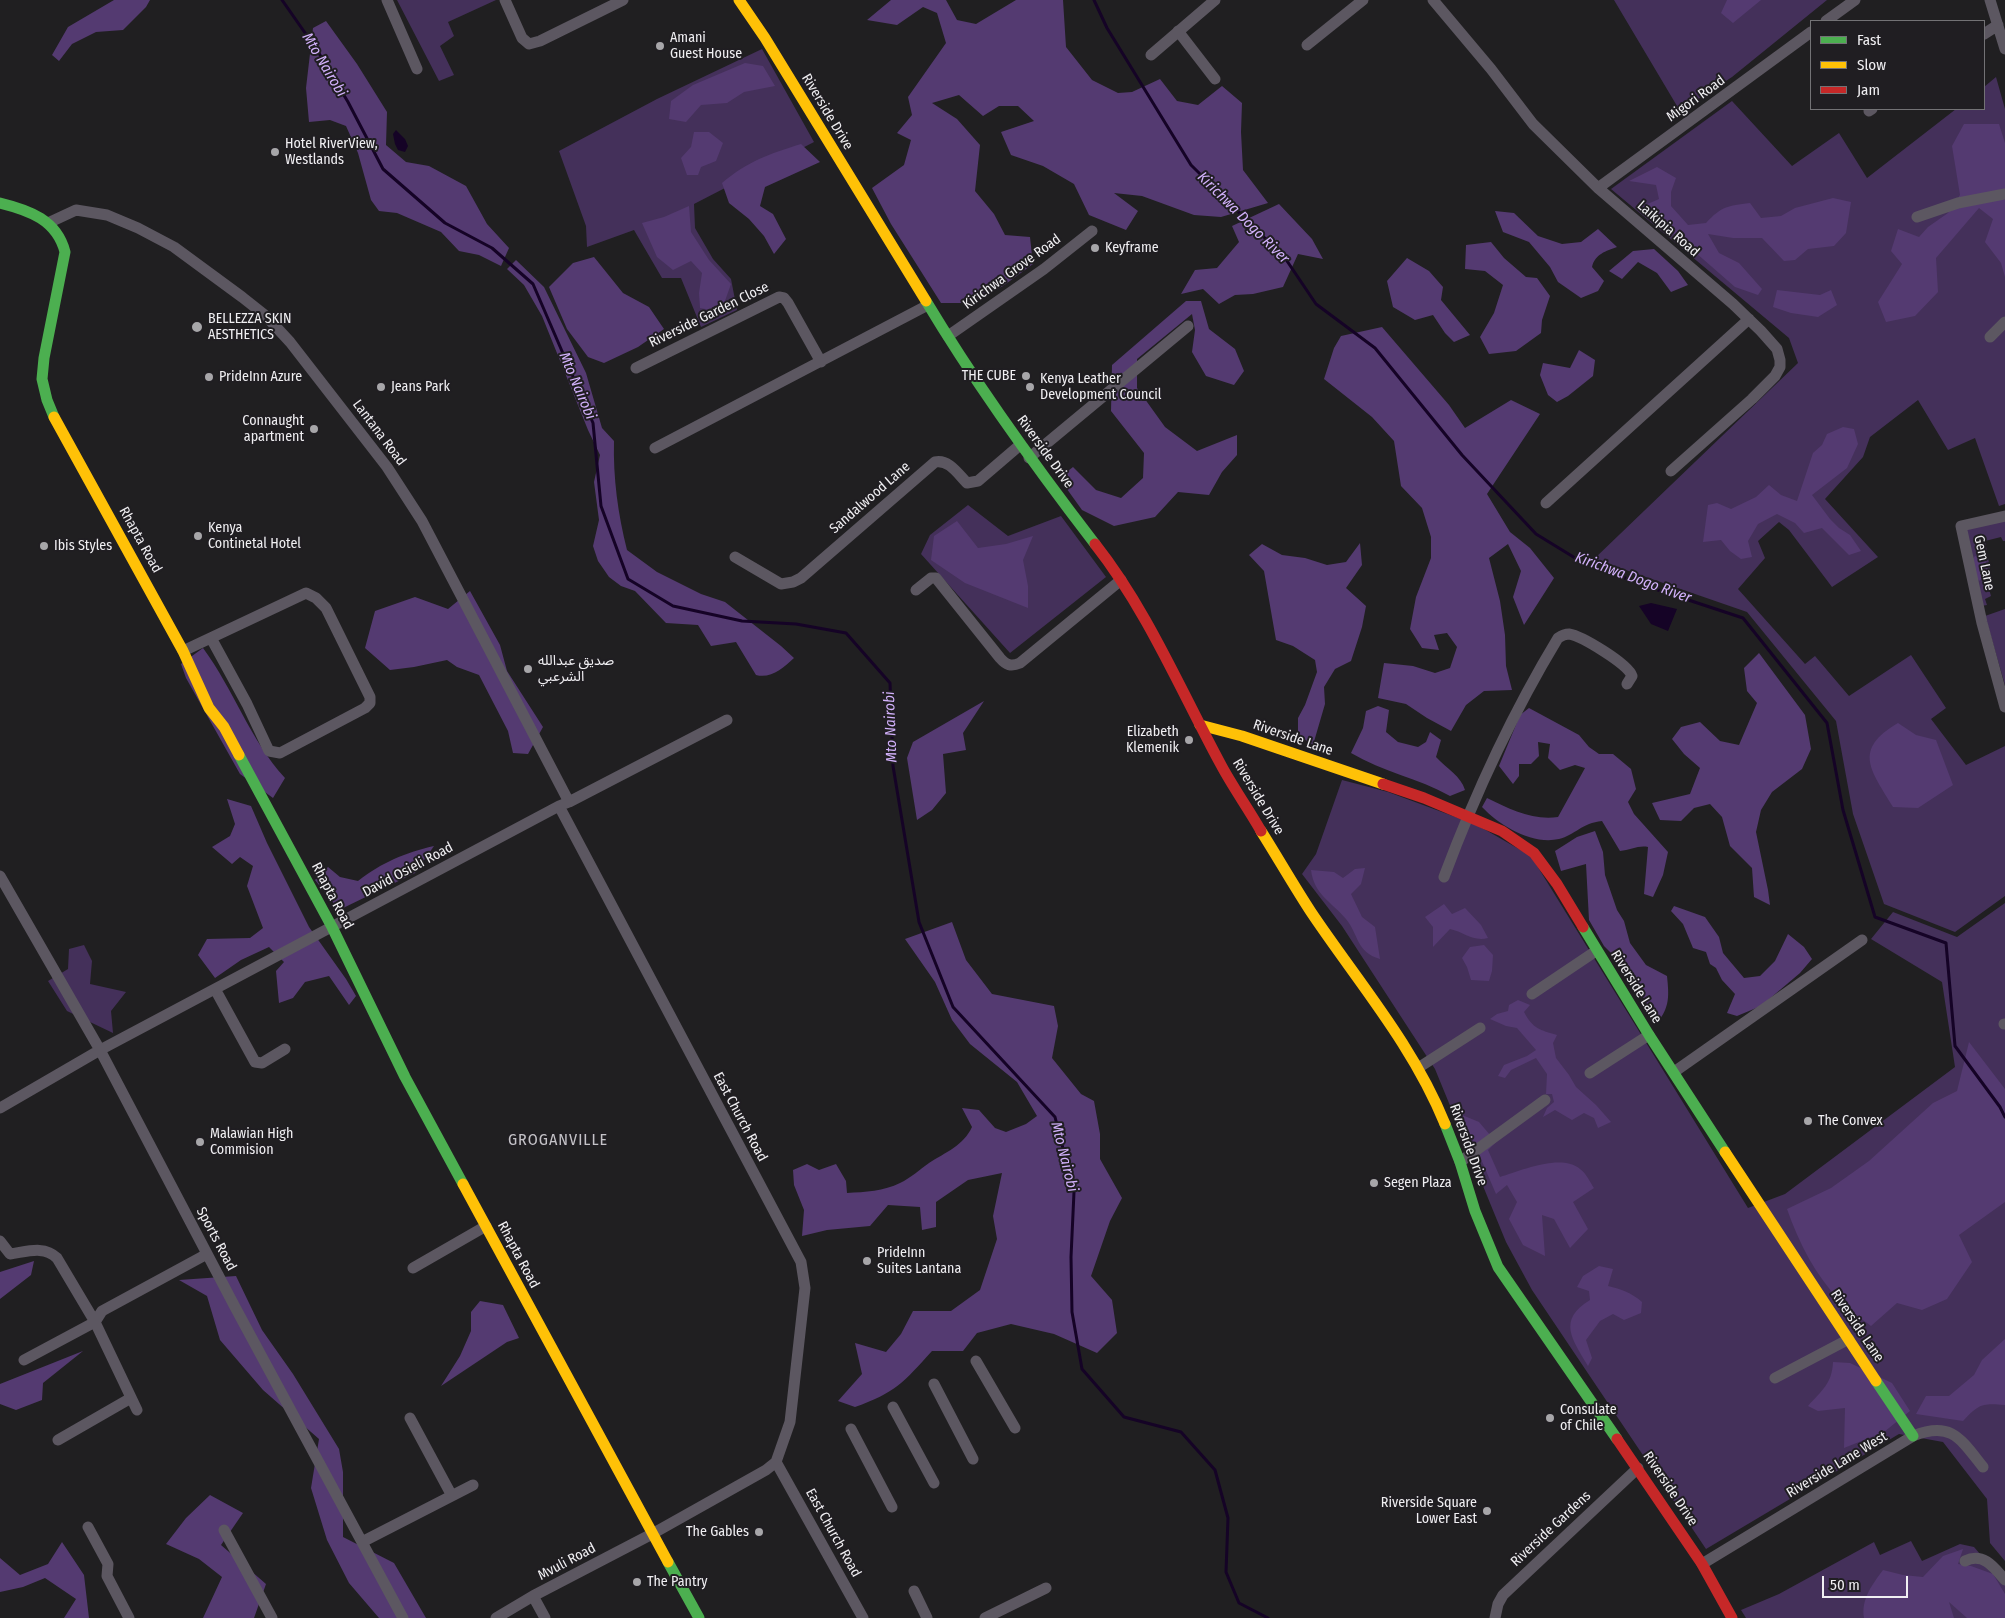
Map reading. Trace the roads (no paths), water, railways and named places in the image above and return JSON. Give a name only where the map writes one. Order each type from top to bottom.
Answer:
[{"type":"street","points":[[387,0],[417,69]]},
{"type":"street","points":[[506,0],[522,38],[529,44],[540,42],[623,0]]},
{"type":"street","name":"Riverside Drive","points":[[739,0],[948,336],[1020,444],[1122,580],[1143,615],[1221,765],[1312,912],[1374,999],[1429,1087],[1460,1162],[1476,1211],[1498,1267],[1638,1468],[1702,1564],[1732,1618]]},
{"type":"street","points":[[1151,55],[1215,0]]},
{"type":"street","points":[[1307,44],[1363,0]]},
{"type":"street","name":"Laikipia Road","points":[[1433,0],[1491,69],[1533,124],[1598,188],[1749,319],[1776,349],[1780,360],[1780,367],[1775,376],[1671,472]]},
{"type":"street","points":[[1827,20],[1855,0]]},
{"type":"street","points":[[1990,0],[2005,49]]},
{"type":"street","points":[[1985,33],[1998,25]]},
{"type":"street","points":[[1178,31],[1216,79]]},
{"type":"street","name":"Migori Road","points":[[1598,188],[1810,33]]},
{"type":"street","points":[[1917,217],[1958,203],[2005,194]]},
{"type":"street","name":"Rhapta Road","points":[[0,203],[29,211],[41,217],[57,233],[64,252],[63,268],[43,364],[42,379],[47,400],[57,423],[184,651],[209,708],[224,727],[332,927],[405,1077],[699,1618]]},
{"type":"street","name":"Lantana Road","points":[[48,223],[76,210],[108,216],[138,228],[174,247],[242,297],[271,321],[290,342],[387,467],[422,521],[564,804]]},
{"type":"street","name":"Kirichwa Grove Road","points":[[948,336],[1044,269],[1092,231]]},
{"type":"street","name":"Riverside Garden Close","points":[[636,368],[779,297],[784,298],[788,303],[821,362]]},
{"type":"street","points":[[655,448],[928,305]]},
{"type":"street","points":[[1546,503],[1749,319]]},
{"type":"street","points":[[1990,337],[2005,322]]},
{"type":"street","points":[[1030,458],[1188,326]]},
{"type":"street","name":"Sandalwood Lane","points":[[735,557],[782,584],[793,582],[801,578],[935,462],[940,461],[949,465],[967,483],[971,483],[978,481],[1020,444]]},
{"type":"street","name":"Gem Lane","points":[[2005,516],[1961,526],[1982,623],[2005,707]]},
{"type":"street","points":[[916,590],[931,578],[936,578],[1000,658],[1005,663],[1013,666],[1020,663],[1122,580]]},
{"type":"street","points":[[184,651],[211,638],[306,593],[316,598],[326,608],[370,697],[370,703],[365,708],[280,753],[269,751],[247,704],[211,638]]},
{"type":"street","points":[[1444,877],[1467,815],[1534,677],[1558,638],[1563,634],[1570,634],[1601,649],[1630,670],[1632,676],[1627,684]]},
{"type":"street","name":"David Osieli Road","points":[[0,1108],[100,1050],[564,804],[727,720]]},
{"type":"street","name":"Riverside Lane","points":[[1200,725],[1242,736],[1424,798],[1502,831],[1534,853],[1556,884],[1649,1035],[1795,1260],[1913,1436]]},
{"type":"street","name":"East Church Road","points":[[564,804],[801,1262],[805,1288],[790,1422],[776,1462],[862,1618]]},
{"type":"street","name":"Sports Road","points":[[0,876],[100,1050],[207,1254],[403,1618]]},
{"type":"street","points":[[1674,1072],[1862,940]]},
{"type":"street","points":[[1532,994],[1596,951]]},
{"type":"street","points":[[215,990],[254,1062],[262,1063],[286,1050]]},
{"type":"street","points":[[1418,1068],[1480,1028]]},
{"type":"street","points":[[1590,1073],[1649,1035]]},
{"type":"street","points":[[1460,1162],[1545,1100]]},
{"type":"street","points":[[412,1268],[486,1226]]},
{"type":"street","points":[[0,1241],[10,1254],[43,1250],[52,1253],[68,1274],[95,1322],[137,1410]]},
{"type":"street","points":[[24,1360],[95,1322],[102,1311],[207,1254]]},
{"type":"street","points":[[1775,1378],[1849,1339]]},
{"type":"street","points":[[976,1362],[1014,1428]]},
{"type":"street","points":[[934,1384],[973,1459]]},
{"type":"street","points":[[58,1440],[131,1398]]},
{"type":"street","points":[[893,1407],[934,1483]]},
{"type":"street","points":[[410,1418],[452,1496]]},
{"type":"street","points":[[851,1429],[892,1507]]},
{"type":"street","name":"Riverside Lane West","points":[[1702,1564],[1913,1436],[1929,1430],[1943,1430],[1956,1437],[1983,1466]]},
{"type":"street","points":[[652,1534],[766,1470],[776,1462]]},
{"type":"street","name":"Riverside Gardens","points":[[1494,1618],[1503,1595],[1638,1468]]},
{"type":"street","points":[[362,1542],[473,1485]]},
{"type":"street","points":[[88,1527],[108,1564],[107,1576],[129,1618]]},
{"type":"street","points":[[224,1530],[272,1618]]},
{"type":"street","name":"Mvuli Road","points":[[496,1618],[652,1534]]},
{"type":"street","points":[[1965,1561],[1973,1557],[1982,1559],[1992,1565],[2005,1580]]},
{"type":"street","points":[[985,1618],[1046,1588]]},
{"type":"street","points":[[914,1591],[927,1618]]},
{"type":"street","points":[[534,1596],[545,1618]]},
{"type":"waterway","name":"Mto Nairobi","points":[[282,0],[317,50],[348,102],[383,169],[445,223],[492,248],[533,284],[593,423],[601,506],[628,579],[673,606],[742,621],[796,624],[846,633],[890,683],[893,766],[919,922],[953,1007],[1055,1117],[1074,1192],[1071,1257],[1072,1312],[1082,1369],[1124,1417],[1181,1432],[1215,1470],[1228,1518],[1226,1572],[1239,1603],[1268,1618]]},
{"type":"waterway","name":"Kirichwa Dogo River","points":[[1094,0],[1107,28],[1191,165],[1285,258],[1316,304],[1375,348],[1462,455],[1536,534],[1580,561],[1646,586],[1743,618],[1827,723],[1843,810],[1875,917],[1946,943],[1955,1046],[2000,1107],[2005,1117]]},
{"type":"place","name":"Amani Guest House","points":[[660,46]]},
{"type":"place","name":"Hotel RiverView, Westlands","points":[[275,152]]},
{"type":"place","name":"Keyframe","points":[[1095,248]]},
{"type":"place","name":"BELLEZZA SKIN AESTHETICS","points":[[197,327]]},
{"type":"place","name":"THE CUBE","points":[[1026,376]]},
{"type":"place","name":"PrideInn Azure","points":[[209,377]]},
{"type":"place","name":"Jeans Park","points":[[381,387]]},
{"type":"place","name":"Kenya Leather Development Council","points":[[1030,387]]},
{"type":"place","name":"Connaught apartment","points":[[314,429]]},
{"type":"place","name":"Kenya Continetal Hotel","points":[[198,536]]},
{"type":"place","name":"Ibis Styles","points":[[44,546]]},
{"type":"place","name":"صديق عبدالله الشرعبي","points":[[528,669]]},
{"type":"place","name":"Elizabeth Klemenik","points":[[1189,740]]},
{"type":"place","name":"The Convex","points":[[1808,1121]]},
{"type":"place","name":"Malawian High Commision","points":[[200,1142]]},
{"type":"place","name":"Segen Plaza","points":[[1374,1183]]},
{"type":"place","name":"PrideInn Suites Lantana","points":[[867,1261]]},
{"type":"place","name":"Consulate of Chile","points":[[1550,1418]]},
{"type":"place","name":"Riverside Square Lower East","points":[[1487,1511]]},
{"type":"place","name":"The Gables","points":[[759,1532]]},
{"type":"place","name":"The Pantry","points":[[637,1582]]},
{"type":"district","name":"GROGANVILLE","points":[[558,1141]]}]
